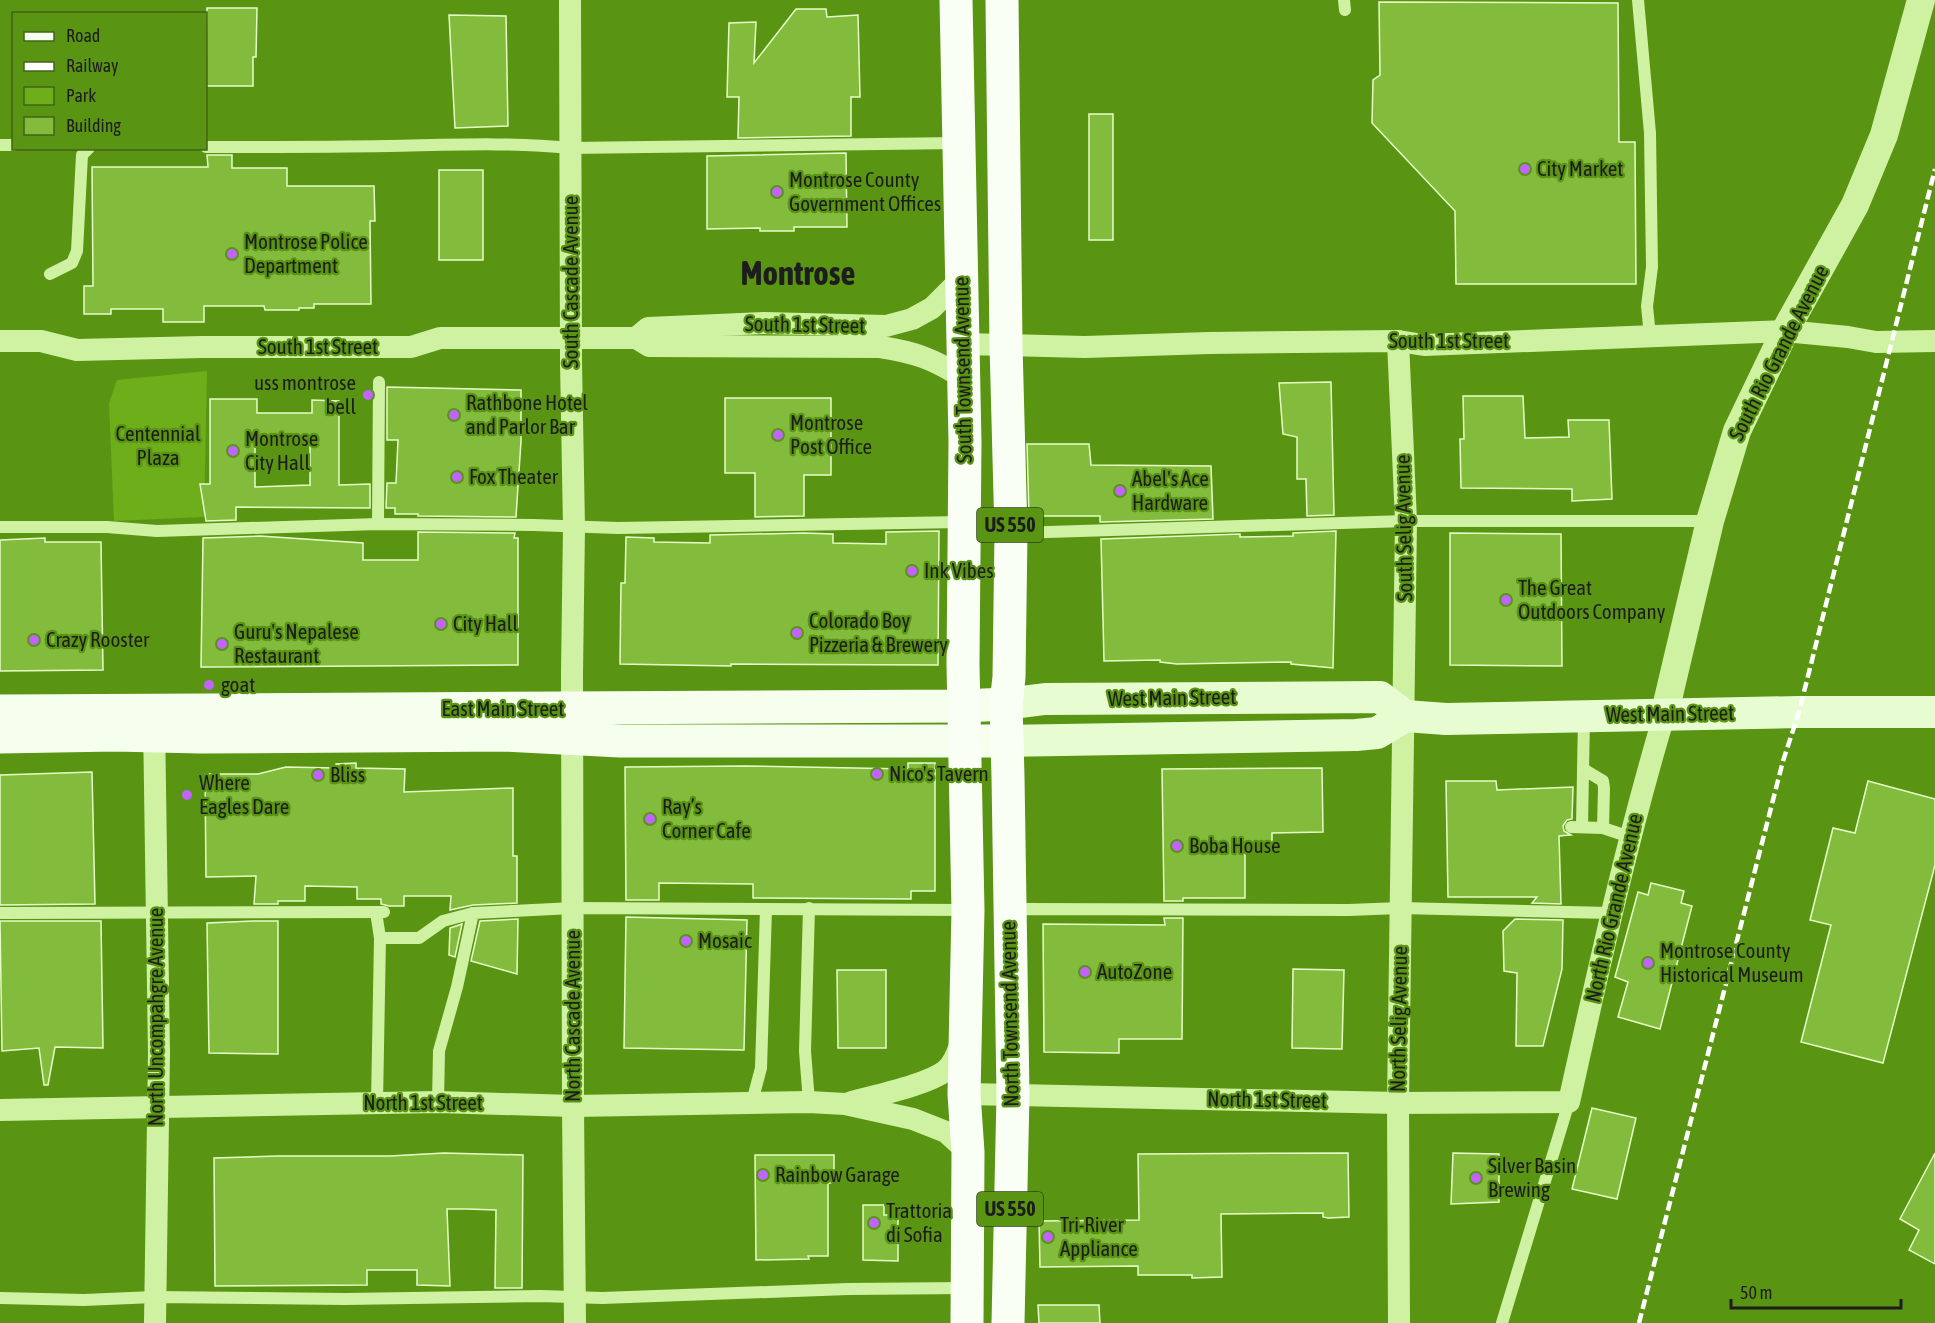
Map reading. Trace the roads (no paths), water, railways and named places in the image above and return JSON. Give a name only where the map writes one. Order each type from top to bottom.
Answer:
[{"type":"highway","name":"South Townsend Avenue","points":[[956,0],[965,442],[963,740]]},
{"type":"highway","name":"South Townsend Avenue","points":[[1002,0],[1006,345],[1011,533],[1009,677],[1006,704]]},
{"type":"highway","name":"North Townsend Avenue","points":[[1006,704],[1012,1095],[1008,1323]]},
{"type":"highway","name":"North Townsend Avenue","points":[[963,740],[968,910],[964,1094],[968,1152],[966,1323]]},
{"type":"main road","name":"West Main Street","points":[[1006,704],[1045,699],[1380,697],[1405,716],[1446,719],[1584,715],[1935,712]]},
{"type":"main road","name":"East Main Street","points":[[0,737],[115,735],[154,724],[572,723],[1006,704]]},
{"type":"main road","name":"East Main Street","points":[[0,711],[115,709],[154,724]]},
{"type":"main road","name":"West Main Street","points":[[1005,741],[1377,734],[1405,716]]},
{"type":"main road","name":"East Main Street","points":[[572,723],[620,741],[1005,741]]},
{"type":"street","name":"South Cascade Avenue","points":[[570,0],[574,527],[572,723]]},
{"type":"street","name":"South Rio Grande Avenue","points":[[1664,716],[1710,521],[1737,431],[1785,331],[1855,206],[1884,135],[1921,0]]},
{"type":"street","name":"South 1st Street","points":[[636,338],[648,328],[764,323],[886,326],[912,319],[933,308],[963,278]]},
{"type":"street","name":"South 1st Street","points":[[962,344],[1085,347],[1398,341],[1424,345],[1785,331],[1876,342],[1935,341]]},
{"type":"street","name":"South 1st Street","points":[[0,341],[41,341],[77,350],[159,347],[411,347],[440,338],[636,338],[649,346],[880,347],[895,349],[938,362],[963,378]]},
{"type":"street","name":"South Selig Avenue","points":[[1398,341],[1406,521],[1405,716]]},
{"type":"street","name":"North Selig Avenue","points":[[1399,1323],[1398,1102],[1405,716]]},
{"type":"street","name":"North Rio Grande Avenue","points":[[1569,1102],[1610,913],[1664,716]]},
{"type":"street","name":"North Cascade Avenue","points":[[572,723],[575,1323]]},
{"type":"street","name":"North Uncompahgre Avenue","points":[[154,724],[159,1053],[155,1323]]},
{"type":"street","name":"North 1st Street","points":[[845,1104],[903,1088],[945,1071],[955,1059],[966,1028]]},
{"type":"street","name":"North 1st Street","points":[[964,1094],[1398,1102],[1569,1102]]},
{"type":"street","name":"North 1st Street","points":[[0,1110],[438,1102],[573,1106],[809,1102],[845,1104],[913,1119],[946,1132],[968,1152]]},
{"type":"lane","points":[[1638,0],[1650,133],[1652,267],[1647,306],[1650,336]]},
{"type":"lane","points":[[207,147],[537,144],[570,148],[960,143]]},
{"type":"lane","points":[[50,274],[72,263],[77,250],[80,173],[82,155],[87,150]]},
{"type":"lane","points":[[378,524],[379,382]]},
{"type":"lane","points":[[1011,533],[1406,521],[1710,521]]},
{"type":"lane","points":[[0,526],[107,527],[157,531],[378,524],[609,528],[963,522]]},
{"type":"lane","points":[[1584,715],[1583,769],[1577,827],[1603,828],[1630,837]]},
{"type":"lane","points":[[1583,769],[1603,781],[1603,828]]},
{"type":"lane","points":[[380,939],[419,938],[444,921],[473,914],[573,908],[968,910]]},
{"type":"lane","points":[[809,908],[805,1051],[809,1102]]},
{"type":"lane","points":[[1009,911],[1024,909],[1349,910],[1400,908],[1610,913]]},
{"type":"lane","points":[[752,1102],[762,1068],[766,909]]},
{"type":"lane","points":[[0,913],[380,912],[377,1103]]},
{"type":"lane","points":[[438,1102],[439,1051],[457,987],[473,914]]},
{"type":"lane","points":[[1502,1323],[1569,1102]]},
{"type":"lane","points":[[0,1298],[84,1300],[154,1297],[345,1299],[541,1296],[575,1298],[848,1289],[966,1288]]},
{"type":"railway","points":[[1639,1323],[1783,761],[1799,712],[1935,169]]},
{"type":"place","name":"City Market","points":[[1525,169]]},
{"type":"place","name":"Montrose County Government Offices","points":[[777,192]]},
{"type":"place","name":"Montrose Police Department","points":[[232,254]]},
{"type":"place","name":"uss montrose bell","points":[[368,395]]},
{"type":"place","name":"Rathbone Hotel and Parlor Bar","points":[[454,415]]},
{"type":"place","name":"Montrose Post Office","points":[[778,435]]},
{"type":"place","name":"Montrose City Hall","points":[[233,451]]},
{"type":"place","name":"Fox Theater","points":[[457,477]]},
{"type":"place","name":"Abel's Ace Hardware","points":[[1120,491]]},
{"type":"place","name":"Ink Vibes","points":[[912,571]]},
{"type":"place","name":"The Great Outdoors Company","points":[[1506,600]]},
{"type":"place","name":"City Hall","points":[[441,624]]},
{"type":"place","name":"Colorado Boy Pizzeria & Brewery","points":[[797,633]]},
{"type":"place","name":"Crazy Rooster","points":[[34,640]]},
{"type":"place","name":"Guru's Nepalese Restaurant","points":[[222,644]]},
{"type":"place","name":"goat","points":[[209,685]]},
{"type":"place","name":"Nico's Tavern","points":[[877,774]]},
{"type":"place","name":"Bliss","points":[[318,775]]},
{"type":"place","name":"Where Eagles Dare","points":[[187,795]]},
{"type":"place","name":"Ray’s Corner Cafe","points":[[650,819]]},
{"type":"place","name":"Boba House","points":[[1177,846]]},
{"type":"place","name":"Mosaic","points":[[686,941]]},
{"type":"place","name":"Montrose County Historical Museum","points":[[1648,963]]},
{"type":"place","name":"AutoZone","points":[[1085,972]]},
{"type":"place","name":"Rainbow Garage","points":[[763,1175]]},
{"type":"place","name":"Silver Basin Brewing","points":[[1476,1178]]},
{"type":"place","name":"Trattoria di Sofia","points":[[874,1223]]},
{"type":"place","name":"Tri-River Appliance","points":[[1048,1237]]},
{"type":"district","name":"Montrose","points":[[798,273]]},
{"type":"park label","name":"Centennial Plaza","points":[[158,446]]}]
